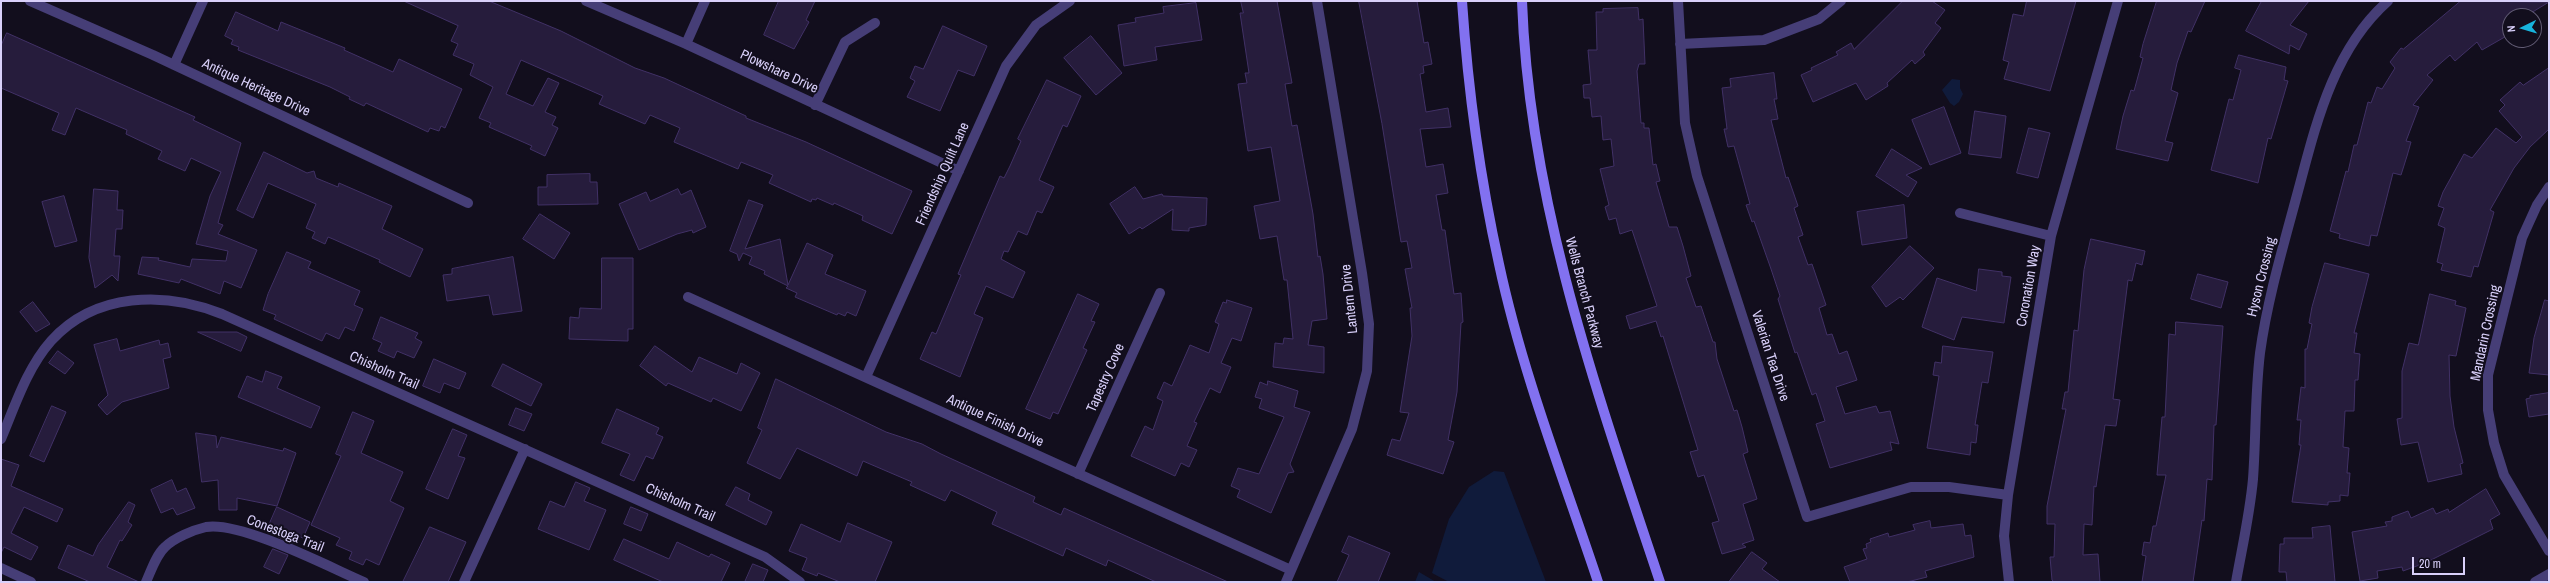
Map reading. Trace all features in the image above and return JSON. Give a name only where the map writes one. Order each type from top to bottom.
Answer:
[{"type":"main road","points":[[1462,1],[1466,58],[1481,173],[1499,266],[1530,380],[1598,582]]},
{"type":"main road","name":"Wells Branch Parkway","points":[[1522,1],[1532,107],[1553,230],[1581,341],[1660,582]]},
{"type":"street","name":"Antique Heritage Drive","points":[[30,1],[174,65],[468,203]]},
{"type":"street","points":[[174,65],[203,1]]},
{"type":"street","name":"Plowshare Drive","points":[[586,1],[686,44],[959,171]]},
{"type":"street","points":[[686,44],[705,1]]},
{"type":"street","name":"Friendship Quilt Lane","points":[[866,377],[1006,66],[1036,25],[1070,1]]},
{"type":"street","name":"Lantern Drive","points":[[1286,582],[1352,429],[1367,370],[1369,324],[1317,1]]},
{"type":"street","name":"Valerian Tea Drive","points":[[1678,1],[1685,123],[1697,176],[1807,517],[1911,487],[1949,487],[2008,495]]},
{"type":"street","points":[[1680,44],[1764,40],[1818,19],[1842,1]]},
{"type":"street","name":"Coronation Way","points":[[2009,582],[2004,536],[2008,495],[2051,236],[2118,1]]},
{"type":"street","name":"Hyson Crossing","points":[[2236,582],[2253,480],[2261,348],[2267,313],[2296,199],[2317,120],[2334,77],[2354,41],[2388,1]]},
{"type":"street","points":[[815,104],[845,42],[875,23]]},
{"type":"street","name":"Mandarin Crossing","points":[[2549,187],[2537,205],[2522,238],[2488,375],[2488,410],[2494,443],[2504,475],[2549,551]]},
{"type":"street","points":[[1960,213],[2051,236]]},
{"type":"street","name":"Tapestry Cove","points":[[1078,474],[1160,293]]},
{"type":"street","name":"Antique Finish Drive","points":[[688,297],[1291,570]]},
{"type":"street","name":"Chisholm Trail","points":[[1,438],[31,371],[51,341],[77,320],[105,306],[154,298],[198,304],[765,557],[800,582]]},
{"type":"street","points":[[464,582],[524,449]]},
{"type":"street","name":"Conestoga Trail","points":[[146,582],[164,547],[186,534],[207,527],[234,530],[268,540],[364,582]]},
{"type":"street","points":[[1,568],[31,582]]},
{"type":"street","points":[[2535,582],[2549,574]]},
{"type":"water","points":[[1952,79],[1960,80],[1960,88],[1963,94],[1959,102],[1954,106],[1950,103],[1942,90]]},
{"type":"water","points":[[1494,471],[1504,472],[1546,582],[1449,582],[1432,573],[1449,519],[1469,487]]},
{"type":"water","points":[[1419,572],[1436,582],[1415,582]]},
{"type":"building","points":[[404,1],[489,1],[561,31],[635,68],[664,78],[746,116],[746,118],[806,142],[912,191],[892,234],[862,220],[863,216],[834,203],[833,205],[817,198],[816,200],[812,199],[811,202],[769,183],[773,175],[741,162],[738,169],[674,142],[680,128],[650,115],[645,124],[599,104],[603,96],[521,60],[506,94],[533,106],[548,78],[559,83],[545,112],[556,117],[552,125],[558,128],[545,156],[530,149],[532,146],[489,127],[491,123],[479,118],[493,87],[470,75],[474,64],[453,55],[458,44],[451,41],[458,26]]},
{"type":"building","points":[[779,1],[815,1],[806,20],[809,22],[794,49],[764,35]]},
{"type":"building","points":[[1241,1],[1277,1],[1292,83],[1285,84],[1292,126],[1297,125],[1313,214],[1318,257],[1320,256],[1323,274],[1327,319],[1312,321],[1308,345],[1324,347],[1324,373],[1273,367],[1275,343],[1283,344],[1284,338],[1293,339],[1287,280],[1284,280],[1277,236],[1260,239],[1254,206],[1280,201],[1271,147],[1248,151],[1238,84],[1247,83],[1245,73],[1249,73],[1240,13],[1243,13]]},
{"type":"building","points":[[1359,1],[1417,1],[1424,43],[1428,42],[1432,64],[1423,66],[1424,73],[1420,74],[1426,112],[1448,108],[1451,127],[1420,129],[1426,167],[1443,164],[1448,193],[1436,195],[1442,230],[1445,230],[1454,294],[1461,293],[1463,322],[1461,323],[1457,392],[1448,440],[1454,442],[1443,474],[1387,455],[1392,439],[1400,441],[1409,413],[1400,412],[1412,336],[1410,308],[1412,308],[1405,269],[1412,268],[1407,241],[1401,242],[1382,124]]},
{"type":"building","points":[[1903,1],[1932,1],[1945,10],[1935,23],[1941,28],[1923,52],[1925,55],[1915,64],[1912,60],[1887,83],[1888,86],[1866,100],[1856,83],[1813,102],[1801,75],[1812,70],[1811,68],[1838,55],[1836,52],[1851,43],[1854,49]]},
{"type":"building","points":[[2027,1],[2076,1],[2050,91],[2004,79],[2009,62],[2003,60],[2013,14],[2023,16]]},
{"type":"building","points":[[2157,1],[2205,1],[2191,32],[2188,31],[2177,63],[2171,90],[2178,93],[2165,141],[2173,143],[2168,161],[2116,149],[2123,116],[2131,90],[2134,91],[2143,58],[2140,57],[2143,44]]},
{"type":"building","points":[[2262,1],[2309,1],[2290,25],[2307,34],[2299,50],[2290,45],[2289,54],[2246,31]]},
{"type":"building","points":[[2461,1],[2549,2],[2539,8],[2502,8],[2502,39],[2482,50],[2477,42],[2455,61],[2450,55],[2427,75],[2433,80],[2413,105],[2419,107],[2406,141],[2411,142],[2401,175],[2393,173],[2377,236],[2371,235],[2369,246],[2339,238],[2340,234],[2330,231],[2346,171],[2348,172],[2354,145],[2357,145],[2368,102],[2371,103],[2377,87],[2382,89],[2395,68],[2390,62],[2401,48],[2403,49]]},
{"type":"building","points":[[1196,3],[1202,40],[1155,47],[1157,60],[1124,66],[1118,25],[1136,22],[1135,18],[1164,13],[1163,7]]},
{"type":"building","points":[[1638,8],[1639,20],[1643,19],[1645,64],[1639,64],[1637,71],[1641,123],[1644,123],[1644,128],[1649,128],[1653,165],[1656,164],[1660,181],[1656,182],[1669,227],[1677,227],[1683,246],[1691,276],[1686,278],[1696,307],[1701,306],[1713,342],[1715,342],[1717,359],[1734,411],[1737,410],[1748,452],[1743,454],[1757,499],[1743,504],[1754,540],[1742,544],[1746,547],[1722,554],[1712,523],[1719,521],[1704,475],[1698,477],[1690,452],[1698,450],[1663,336],[1661,337],[1656,321],[1630,329],[1626,316],[1657,306],[1632,230],[1620,234],[1616,218],[1609,220],[1605,207],[1609,205],[1600,169],[1614,166],[1611,139],[1603,140],[1601,116],[1592,117],[1590,98],[1584,98],[1583,85],[1591,84],[1588,50],[1597,50],[1596,12],[1603,12],[1603,9]]},
{"type":"building","points":[[236,12],[278,31],[281,22],[345,48],[344,50],[393,72],[399,59],[462,89],[445,128],[441,126],[439,131],[430,128],[428,132],[366,103],[364,106],[349,99],[350,97],[330,87],[238,50],[239,47],[231,44],[233,40],[225,36]]},
{"type":"building","points":[[943,26],[987,46],[974,76],[958,70],[940,111],[907,97],[915,81],[910,78],[915,66],[923,69]]},
{"type":"building","points":[[7,33],[195,117],[193,120],[241,143],[218,223],[223,225],[218,234],[257,250],[241,288],[224,281],[220,294],[181,279],[179,283],[138,274],[142,257],[159,258],[158,260],[190,267],[192,259],[226,261],[228,251],[196,244],[210,196],[221,172],[191,158],[185,171],[158,159],[162,151],[126,134],[127,130],[76,108],[65,135],[52,130],[59,113],[1,88],[1,46]]},
{"type":"building","points":[[1091,36],[1122,73],[1096,95],[1064,58]]},
{"type":"building","points":[[2239,55],[2286,67],[2284,80],[2288,81],[2271,139],[2268,138],[2258,183],[2211,170],[2229,99],[2233,100],[2241,70],[2235,68]]},
{"type":"building","points":[[2549,68],[2549,129],[2530,147],[2514,168],[2490,210],[2494,212],[2478,267],[2474,266],[2471,277],[2441,270],[2443,264],[2437,262],[2445,228],[2438,225],[2444,208],[2438,206],[2443,192],[2464,154],[2472,158],[2496,128],[2516,143],[2522,137],[2499,111],[2505,105],[2500,100],[2520,82],[2523,85]]},
{"type":"building","points":[[1774,73],[1777,99],[1774,99],[1778,119],[1771,120],[1786,178],[1788,177],[1798,206],[1794,208],[1803,235],[1798,237],[1808,265],[1812,264],[1826,305],[1819,308],[1827,335],[1832,334],[1839,354],[1847,351],[1857,380],[1836,387],[1845,414],[1876,406],[1879,413],[1890,411],[1899,444],[1890,442],[1892,450],[1830,468],[1816,424],[1825,421],[1816,393],[1812,395],[1797,352],[1795,353],[1778,299],[1780,296],[1754,221],[1752,222],[1746,205],[1750,204],[1734,146],[1728,147],[1724,129],[1727,129],[1722,88],[1731,87],[1730,79]]},
{"type":"building","points":[[1047,80],[1081,96],[1067,127],[1063,125],[1039,180],[1054,187],[1042,213],[1037,211],[1027,235],[1018,231],[1008,252],[1004,251],[1001,259],[1025,272],[1013,298],[986,286],[974,314],[983,318],[960,377],[920,359],[932,332],[936,334],[961,275],[958,274],[1000,176],[1004,178],[1010,166],[1021,141],[1018,139]]},
{"type":"building","points":[[1944,107],[1961,153],[1930,165],[1912,120]]},
{"type":"building","points":[[1975,111],[2006,116],[2001,158],[1969,154]]},
{"type":"building","points":[[2029,128],[2050,133],[2038,178],[2017,173]]},
{"type":"building","points":[[1892,149],[1922,168],[1906,175],[1917,182],[1908,197],[1876,176]]},
{"type":"building","points":[[264,152],[307,173],[314,171],[316,178],[338,187],[339,183],[392,206],[382,229],[423,249],[410,277],[379,262],[380,260],[328,237],[325,244],[312,238],[315,232],[306,228],[316,204],[268,183],[253,218],[237,210]]},
{"type":"building","points":[[590,174],[590,182],[597,182],[598,204],[538,205],[538,187],[547,187],[547,175]]},
{"type":"building","points":[[1135,187],[1143,199],[1162,194],[1163,196],[1207,198],[1206,225],[1189,228],[1189,231],[1172,230],[1173,209],[1142,229],[1140,227],[1129,234],[1110,204]]},
{"type":"building","points":[[94,189],[118,191],[117,210],[123,210],[122,229],[116,229],[114,256],[120,256],[118,281],[112,275],[95,288],[89,258]]},
{"type":"building","points":[[678,189],[681,195],[691,190],[706,227],[693,233],[692,230],[677,234],[639,250],[619,204],[646,192],[650,201]]},
{"type":"building","points":[[64,196],[77,241],[55,247],[42,202]]},
{"type":"building","points":[[749,200],[763,205],[745,249],[780,239],[788,285],[807,243],[833,255],[825,274],[866,291],[856,316],[847,312],[845,316],[838,313],[837,315],[795,297],[797,293],[786,288],[788,286],[764,274],[765,271],[749,264],[752,257],[743,253],[739,261],[737,254],[730,251]]},
{"type":"building","points":[[1904,205],[1907,238],[1862,245],[1857,212]]},
{"type":"building","points":[[540,214],[570,233],[554,259],[523,239]]},
{"type":"building","points":[[2091,239],[2145,251],[2142,265],[2136,263],[2132,281],[2128,280],[2113,399],[2120,400],[2116,426],[2105,425],[2096,487],[2094,486],[2092,525],[2084,524],[2083,555],[2098,554],[2100,582],[2054,582],[2052,580],[2050,557],[2054,557],[2055,524],[2047,524],[2047,506],[2066,409],[2062,409],[2065,392],[2068,392],[2074,330],[2078,331],[2084,270]]},
{"type":"building","points":[[1910,246],[1934,268],[1903,300],[1900,297],[1886,307],[1872,287]]},
{"type":"building","points":[[287,252],[311,262],[308,268],[360,291],[354,305],[363,309],[354,331],[345,327],[339,339],[326,333],[322,341],[274,319],[276,315],[263,310],[268,294]]},
{"type":"building","points":[[513,257],[522,311],[493,315],[489,295],[447,301],[443,275],[452,274],[452,269]]},
{"type":"building","points":[[602,258],[633,258],[633,329],[628,329],[628,341],[569,339],[570,317],[579,318],[580,308],[601,309]]},
{"type":"building","points":[[2325,263],[2369,274],[2354,333],[2357,333],[2354,353],[2360,354],[2358,380],[2355,380],[2354,411],[2345,411],[2343,447],[2349,448],[2347,473],[2350,473],[2348,496],[2340,495],[2340,501],[2328,502],[2328,505],[2292,502],[2301,445],[2299,445],[2301,420],[2297,420],[2301,387],[2305,388],[2305,349],[2307,349],[2312,324],[2309,323],[2312,307]]},
{"type":"building","points":[[1979,269],[2002,272],[2002,276],[2011,277],[2004,323],[1962,317],[1954,340],[1922,327],[1937,278],[1976,291]]},
{"type":"building","points":[[2198,274],[2228,282],[2221,308],[2191,299]]},
{"type":"building","points":[[1078,294],[1099,304],[1091,321],[1095,322],[1083,348],[1087,350],[1058,414],[1053,412],[1050,419],[1026,409]]},
{"type":"building","points":[[2430,294],[2456,301],[2455,305],[2466,308],[2456,356],[2449,355],[2450,396],[2454,427],[2463,463],[2460,464],[2462,474],[2428,482],[2418,442],[2401,445],[2397,419],[2402,418],[2402,371],[2409,343],[2418,345]]},
{"type":"building","points":[[1227,300],[1252,308],[1241,341],[1232,338],[1221,363],[1231,367],[1220,393],[1210,388],[1194,422],[1197,423],[1187,446],[1197,450],[1189,467],[1181,463],[1175,476],[1131,456],[1145,426],[1153,430],[1163,401],[1157,398],[1164,382],[1172,386],[1190,345],[1209,353],[1219,324],[1215,322],[1223,302],[1226,303]]},
{"type":"building","points":[[2545,300],[2549,301],[2549,375],[2529,373],[2534,338]]},
{"type":"building","points":[[33,302],[50,324],[36,332],[20,312]]},
{"type":"building","points":[[381,317],[418,333],[415,338],[422,342],[414,358],[397,351],[394,358],[378,351],[382,343],[373,339]]},
{"type":"building","points":[[2176,322],[2223,326],[2216,425],[2214,425],[2212,480],[2207,479],[2204,521],[2202,520],[2193,582],[2142,582],[2146,556],[2142,555],[2144,542],[2150,543],[2153,526],[2156,526],[2166,475],[2157,475],[2162,417],[2165,417],[2169,334],[2175,335]]},
{"type":"building","points":[[198,332],[237,332],[247,337],[241,351]]},
{"type":"building","points":[[117,339],[120,351],[159,340],[160,345],[168,343],[171,357],[163,359],[169,388],[122,402],[107,415],[98,405],[108,395],[94,345]]},
{"type":"building","points":[[655,346],[692,372],[699,357],[737,374],[741,363],[760,373],[741,411],[713,398],[711,402],[668,383],[666,386],[640,366]]},
{"type":"building","points":[[1943,346],[1993,352],[1988,383],[1982,382],[1975,425],[1978,425],[1976,443],[1971,442],[1970,455],[1927,448],[1939,376],[1933,375],[1935,362],[1941,363]]},
{"type":"building","points":[[58,351],[74,363],[65,374],[49,363]]},
{"type":"building","points":[[434,359],[466,373],[459,389],[444,383],[440,393],[423,386]]},
{"type":"building","points":[[503,364],[542,384],[531,406],[492,386]]},
{"type":"building","points":[[266,371],[282,377],[277,388],[320,407],[311,428],[238,397],[247,376],[262,382]]},
{"type":"building","points":[[776,379],[886,432],[922,444],[1035,497],[1033,502],[1061,515],[1064,508],[1228,582],[1156,582],[1108,560],[1106,566],[1066,548],[1063,556],[992,524],[997,512],[951,490],[945,501],[910,485],[912,482],[863,461],[857,476],[797,448],[780,479],[747,463],[762,430],[758,428]]},
{"type":"building","points":[[1268,381],[1298,391],[1294,407],[1310,412],[1290,464],[1294,472],[1288,473],[1271,513],[1237,497],[1240,490],[1231,486],[1238,468],[1259,474],[1284,417],[1259,408],[1262,399],[1255,397],[1260,382],[1267,385]]},
{"type":"building","points":[[2549,393],[2549,414],[2529,417],[2526,399],[2530,398],[2530,396]]},
{"type":"building","points":[[52,406],[66,412],[44,462],[30,456]]},
{"type":"building","points":[[516,408],[532,414],[524,431],[509,425]]},
{"type":"building","points":[[617,409],[659,428],[656,434],[663,437],[653,459],[646,456],[634,481],[620,475],[630,454],[602,443]]},
{"type":"building","points":[[353,412],[374,421],[361,453],[403,472],[390,501],[404,508],[379,565],[366,559],[363,565],[349,559],[352,552],[336,545],[340,538],[311,525],[341,456],[336,454]]},
{"type":"building","points":[[453,429],[467,435],[458,456],[465,458],[448,499],[426,489]]},
{"type":"building","points":[[196,433],[216,436],[217,448],[221,437],[283,451],[284,448],[296,453],[277,506],[237,498],[237,510],[219,510],[218,480],[202,482]]},
{"type":"building","points":[[1,459],[19,465],[11,486],[63,509],[57,522],[24,507],[11,533],[38,547],[31,560],[4,547],[1,553]]},
{"type":"building","points":[[172,480],[177,492],[186,488],[195,508],[177,515],[173,508],[161,513],[151,490]]},
{"type":"building","points":[[576,482],[590,488],[584,501],[606,510],[589,550],[538,529],[550,501],[564,507]]},
{"type":"building","points":[[736,487],[750,494],[748,500],[772,512],[766,525],[726,505]]},
{"type":"building","points":[[2486,489],[2500,514],[2490,520],[2493,529],[2425,563],[2403,571],[2402,567],[2377,571],[2378,578],[2360,581],[2352,532],[2387,526],[2385,522],[2392,521],[2392,517],[2408,511],[2411,518],[2433,508],[2436,514],[2448,509],[2449,512]]},
{"type":"building","points":[[129,502],[135,505],[128,522],[132,525],[122,541],[120,540],[107,567],[139,582],[90,582],[58,568],[68,545],[93,556],[98,545]]},
{"type":"building","points":[[277,507],[310,522],[303,538],[296,535],[293,543],[278,537],[283,528],[270,523]]},
{"type":"building","points":[[631,507],[648,514],[641,531],[624,524]]},
{"type":"building","points":[[1930,521],[1931,528],[1963,524],[1965,536],[1971,535],[1974,557],[1925,571],[1927,577],[1907,582],[1850,582],[1844,567],[1867,559],[1863,549],[1867,548],[1866,544],[1871,542],[1870,539],[1888,533],[1889,537],[1915,530],[1913,525]]},
{"type":"building","points":[[848,523],[892,542],[875,582],[840,582],[818,573],[817,576],[802,570],[807,558],[789,551],[801,524],[840,542]]},
{"type":"building","points":[[2330,526],[2335,582],[2287,582],[2286,572],[2279,572],[2280,544],[2284,544],[2284,538],[2313,538],[2312,528]]},
{"type":"building","points":[[430,527],[466,542],[448,582],[403,582]]},
{"type":"building","points":[[1349,536],[1390,553],[1378,582],[1337,582],[1349,555],[1342,552]]},
{"type":"building","points":[[624,539],[669,559],[677,542],[709,557],[711,554],[730,563],[721,582],[663,582],[614,560]]},
{"type":"building","points":[[273,549],[288,555],[279,574],[264,567]]},
{"type":"building","points":[[1752,552],[1767,563],[1762,569],[1780,582],[1729,582]]},
{"type":"building","points":[[753,564],[768,570],[763,582],[745,582]]}]
